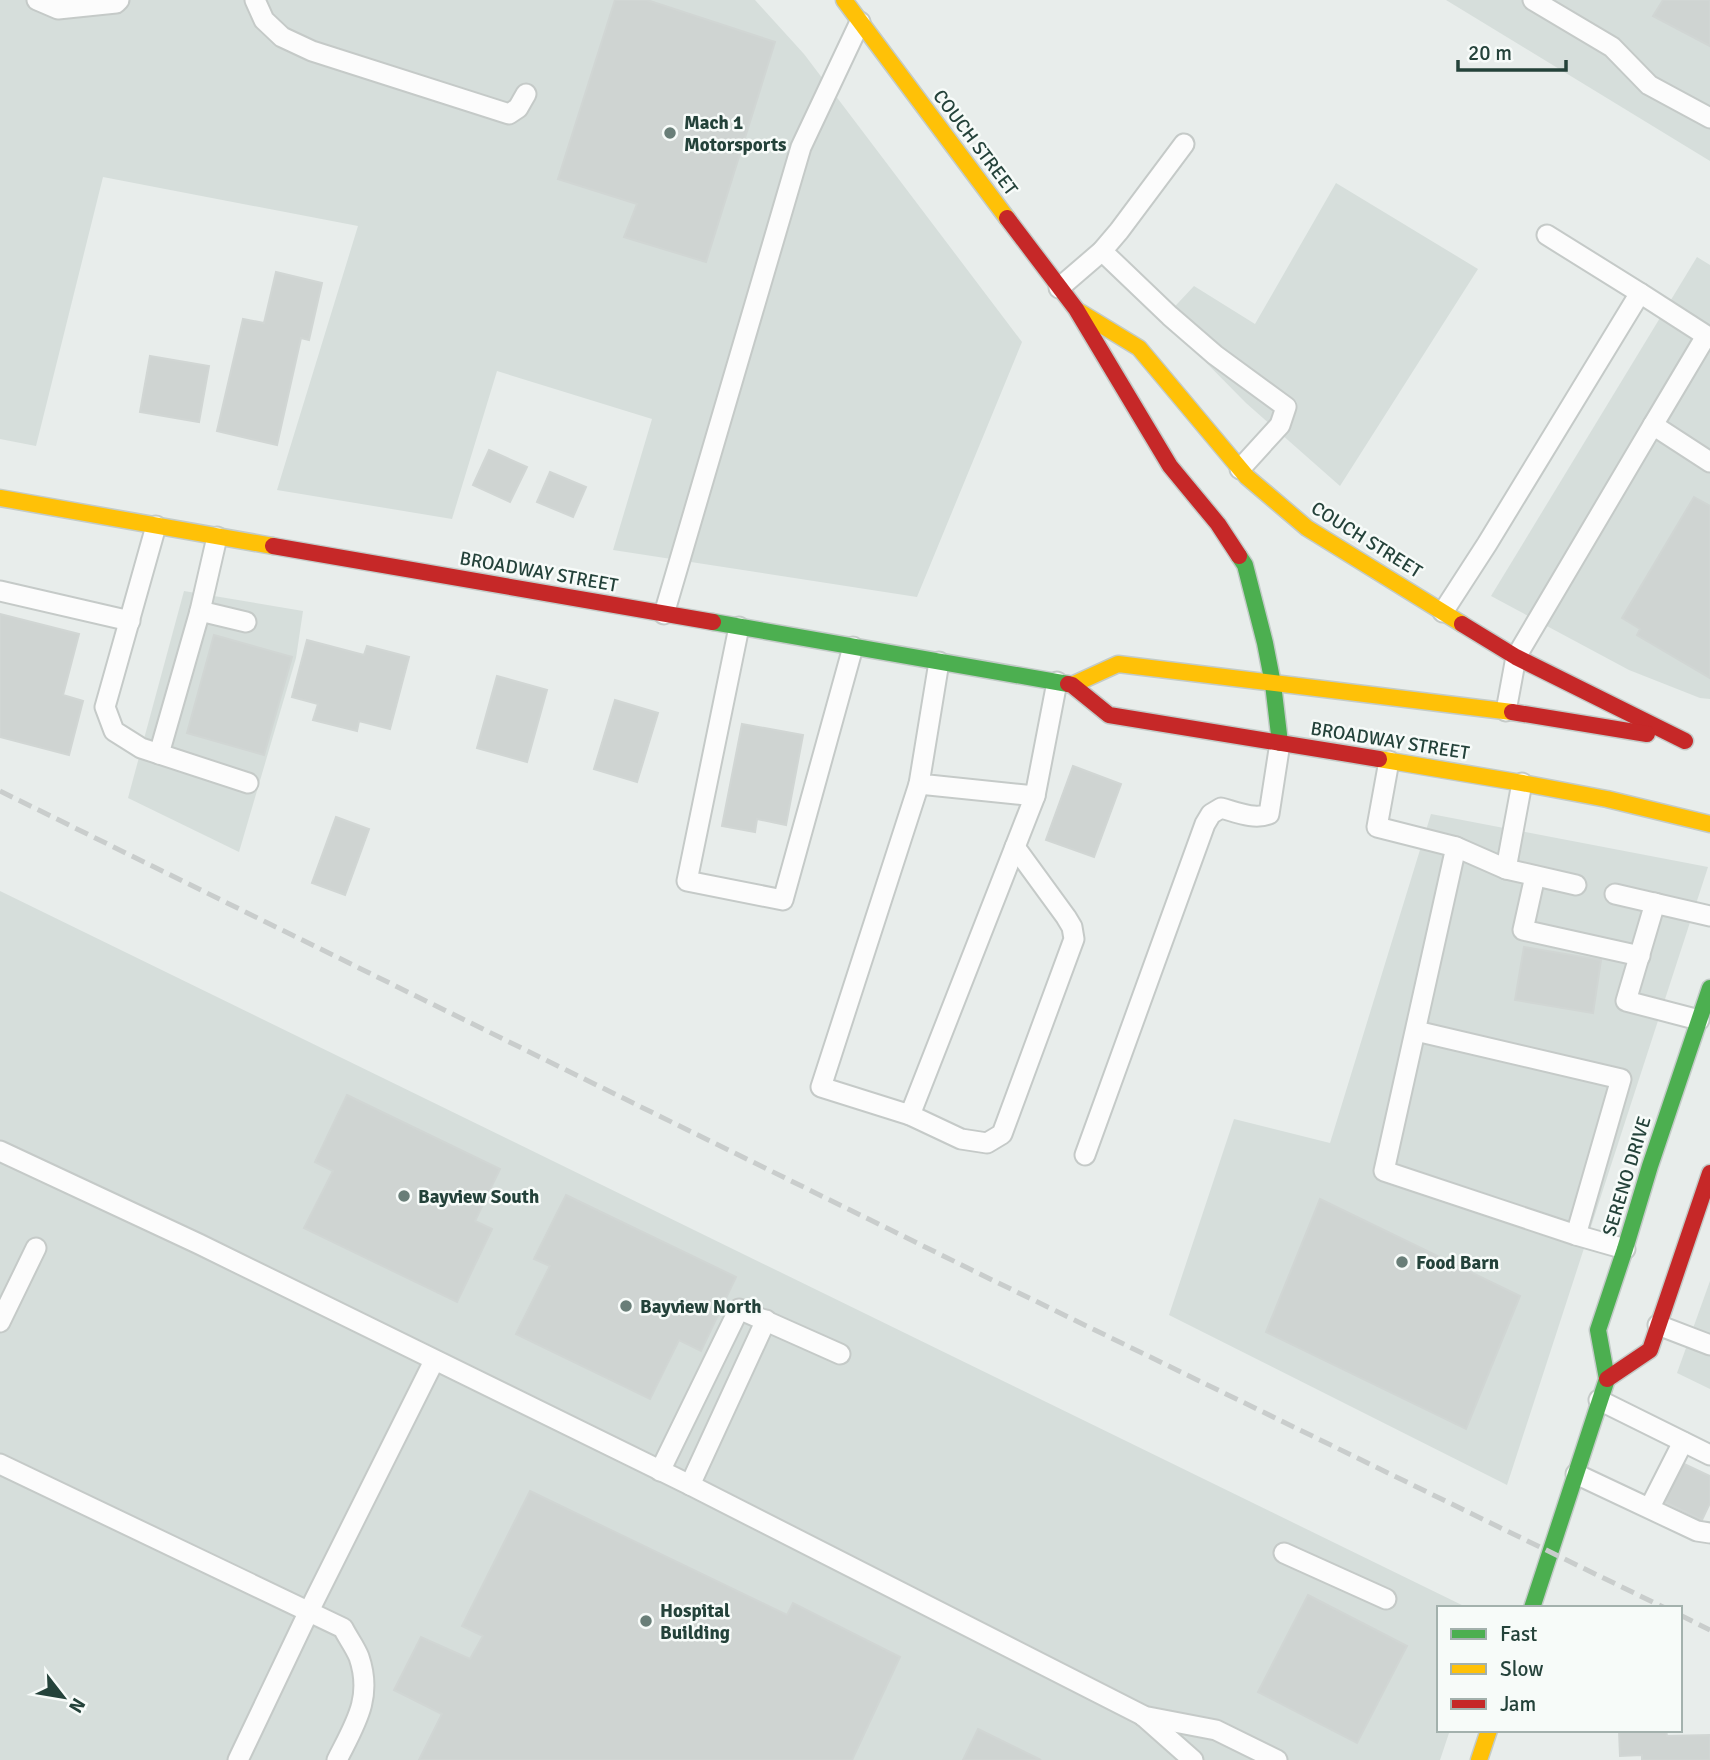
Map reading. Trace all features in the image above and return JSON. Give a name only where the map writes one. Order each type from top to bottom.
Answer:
[{"type":"street","name":"COUCH STREET","points":[[844,0],[1076,309],[1170,466],[1218,524],[1245,565],[1265,643],[1280,743]]},
{"type":"street","name":"COUCH STREET","points":[[1076,309],[1139,348],[1247,477],[1307,528],[1516,657],[1692,743]]},
{"type":"street","name":"BROADWAY STREET","points":[[0,498],[1064,684],[1109,715],[1522,783],[1607,799],[1710,824]]},
{"type":"street","name":"BROADWAY STREET","points":[[1064,684],[1118,664],[1506,711],[1692,743]]},
{"type":"street","name":"SERENO DRIVE","points":[[1533,1606],[1606,1379],[1598,1330],[1710,988]]},
{"type":"street","points":[[1606,1379],[1650,1350],[1710,1172]]},
{"type":"street","points":[[1479,1760],[1488,1732]]},
{"type":"lane","points":[[37,0],[58,9],[116,3],[119,0]]},
{"type":"lane","points":[[255,0],[264,20],[282,37],[312,51],[509,114],[518,108],[526,94]]},
{"type":"lane","points":[[1533,0],[1612,47],[1649,85],[1710,118]]},
{"type":"lane","points":[[664,614],[801,147],[860,22]]},
{"type":"lane","points":[[1059,288],[1102,251],[1184,144]]},
{"type":"lane","points":[[1506,711],[1516,657],[1708,337],[1548,235]]},
{"type":"lane","points":[[1102,251],[1197,340],[1286,407],[1280,425],[1240,469]]},
{"type":"lane","points":[[1443,612],[1640,293]]},
{"type":"lane","points":[[1653,425],[1710,462]]},
{"type":"lane","points":[[156,526],[105,707],[114,732],[141,748],[248,783]]},
{"type":"lane","points":[[159,754],[200,611],[217,537]]},
{"type":"lane","points":[[0,592],[130,621]]},
{"type":"lane","points":[[200,611],[246,621]]},
{"type":"lane","points":[[739,627],[687,881],[783,900],[853,647]]},
{"type":"lane","points":[[939,662],[919,784],[821,1087],[910,1115],[961,1139],[987,1143],[1002,1134],[1074,939],[1072,927],[1066,917],[1015,847]]},
{"type":"lane","points":[[910,1115],[1035,796],[1064,684]]},
{"type":"lane","points":[[1085,1155],[1205,824],[1211,814],[1221,808],[1254,817],[1269,814],[1280,743]]},
{"type":"lane","points":[[1389,761],[1377,827],[1456,846],[1506,869],[1576,886]]},
{"type":"lane","points":[[1506,869],[1522,783]]},
{"type":"lane","points":[[919,784],[1035,796]]},
{"type":"lane","points":[[1456,846],[1384,1171],[1625,1249]]},
{"type":"lane","points":[[1535,876],[1523,930],[1640,956]]},
{"type":"lane","points":[[1615,894],[1710,916]]},
{"type":"lane","points":[[1655,903],[1626,1001],[1699,1020]]},
{"type":"lane","points":[[1416,1031],[1621,1079],[1576,1235]]},
{"type":"lane","points":[[0,1151],[199,1244],[690,1485],[1142,1715],[1194,1760]]},
{"type":"lane","points":[[0,1322],[36,1248]]},
{"type":"lane","points":[[660,1471],[739,1309],[840,1354]]},
{"type":"lane","points":[[690,1485],[765,1321]]},
{"type":"lane","points":[[1658,1325],[1710,1345]]},
{"type":"lane","points":[[238,1760],[434,1361]]},
{"type":"lane","points":[[1600,1400],[1710,1455]]},
{"type":"lane","points":[[1650,1507],[1683,1442]]},
{"type":"lane","points":[[0,1464],[343,1628],[358,1655],[365,1681],[360,1714],[337,1760]]},
{"type":"lane","points":[[1576,1474],[1697,1531],[1710,1533]]},
{"type":"lane","points":[[1284,1553],[1386,1599]]},
{"type":"lane","points":[[1142,1715],[1216,1730],[1277,1760]]},
{"type":"shaded area","points":[[0,0],[755,0],[804,54],[1022,342],[917,597],[613,550],[652,419],[497,371],[452,519],[277,490],[358,226],[103,177],[36,446],[0,439]]},
{"type":"shaded area","points":[[1446,0],[1710,0],[1710,161]]},
{"type":"shaded area","points":[[1336,183],[1478,269],[1340,486],[1246,403],[1163,319],[1194,286],[1255,324]]},
{"type":"shaded area","points":[[1697,257],[1710,265],[1710,699],[1700,698],[1629,670],[1491,596]]},
{"type":"shaded area","points":[[184,591],[303,611],[296,658],[239,852],[128,798]]},
{"type":"shaded area","points":[[1431,814],[1708,867],[1507,1485],[1169,1315],[1234,1119],[1330,1143]]},
{"type":"shaded area","points":[[0,891],[1464,1606],[1437,1606],[1437,1732],[1449,1732],[1440,1760],[0,1760]]},
{"type":"shaded area","points":[[1710,1281],[1710,1389],[1677,1373]]},
{"type":"building","points":[[615,0],[647,0],[775,42],[706,262],[624,237],[637,204],[558,179]]},
{"type":"building","points":[[1663,0],[1710,0],[1710,46],[1653,16]]},
{"type":"building","points":[[276,272],[322,283],[309,340],[301,338],[277,445],[217,431],[243,319],[264,323]]},
{"type":"building","points":[[150,356],[209,366],[199,422],[140,412]]},
{"type":"building","points":[[489,450],[527,467],[510,502],[473,485]]},
{"type":"building","points":[[550,472],[586,487],[573,517],[537,502]]},
{"type":"building","points":[[1694,497],[1710,506],[1710,678],[1637,635],[1640,629],[1622,618]]},
{"type":"building","points":[[0,614],[79,634],[63,695],[83,701],[69,755],[0,737]]},
{"type":"building","points":[[214,635],[292,657],[264,755],[187,733]]},
{"type":"building","points":[[307,640],[364,655],[367,646],[409,657],[390,729],[359,721],[357,731],[313,720],[318,704],[292,697]]},
{"type":"building","points":[[497,676],[547,690],[527,762],[477,748]]},
{"type":"building","points":[[615,700],[658,713],[637,782],[594,769]]},
{"type":"building","points":[[742,724],[803,735],[786,825],[757,819],[755,832],[722,826]]},
{"type":"building","points":[[1073,766],[1121,784],[1094,857],[1046,840]]},
{"type":"building","points":[[336,817],[369,829],[345,895],[312,883]]},
{"type":"building","points":[[1524,947],[1601,960],[1593,1013],[1515,1000]]},
{"type":"building","name":"Bayview South","points":[[347,1095],[500,1169],[475,1221],[492,1229],[457,1302],[304,1228],[333,1171],[315,1162]]},
{"type":"building","name":"Bayview North","points":[[566,1195],[736,1277],[701,1351],[679,1340],[650,1399],[516,1334],[550,1266],[534,1259]]},
{"type":"building","points":[[1320,1199],[1520,1296],[1466,1429],[1266,1332]]},
{"type":"building","points":[[1682,1463],[1710,1476],[1710,1503],[1702,1520],[1663,1501]]},
{"type":"building","name":"Hospital Building","points":[[530,1491],[787,1615],[793,1603],[900,1657],[852,1760],[419,1760],[442,1714],[394,1690],[421,1637],[470,1659],[483,1636],[462,1626]]},
{"type":"building","points":[[1308,1595],[1407,1646],[1357,1743],[1258,1692]]},
{"type":"building","points":[[978,1729],[1041,1760],[963,1760]]},
{"type":"building","points":[[1619,1732],[1666,1732],[1667,1736],[1710,1735],[1710,1760],[1642,1760],[1642,1755],[1620,1756]]},
{"type":"railway","points":[[0,791],[1661,1606]]},
{"type":"railway","points":[[1682,1616],[1710,1630]]},
{"type":"traffic: fast","points":[[1239,556],[1245,565],[1265,643],[1280,743]]},
{"type":"traffic: fast","points":[[713,622],[1068,684]]},
{"type":"traffic: fast","points":[[1533,1606],[1607,1379],[1598,1330],[1710,988]]},
{"type":"traffic: slow","points":[[844,0],[1007,218]]},
{"type":"traffic: slow","points":[[1080,312],[1139,348],[1247,477],[1307,528],[1462,624]]},
{"type":"traffic: slow","points":[[0,498],[273,546]]},
{"type":"traffic: slow","points":[[1072,685],[1118,664],[1512,712]]},
{"type":"traffic: slow","points":[[1379,759],[1607,799],[1710,824]]},
{"type":"traffic: slow","points":[[1479,1760],[1488,1732]]},
{"type":"traffic: jam","points":[[1007,218],[1076,309],[1170,466],[1218,524],[1239,556]]},
{"type":"traffic: jam","points":[[273,546],[713,622]]},
{"type":"traffic: jam","points":[[1462,624],[1516,657],[1685,741]]},
{"type":"traffic: jam","points":[[1068,684],[1109,715],[1379,759]]},
{"type":"traffic: jam","points":[[1512,712],[1647,734]]},
{"type":"traffic: jam","points":[[1607,1379],[1650,1350],[1710,1173]]},
{"type":"place","name":"Mach 1 Motorsports","points":[[670,133]]},
{"type":"place","name":"Bayview South","points":[[404,1196]]},
{"type":"place","name":"Food Barn","points":[[1402,1262]]},
{"type":"place","name":"Bayview North","points":[[626,1306]]},
{"type":"place","name":"Hospital Building","points":[[646,1621]]}]
